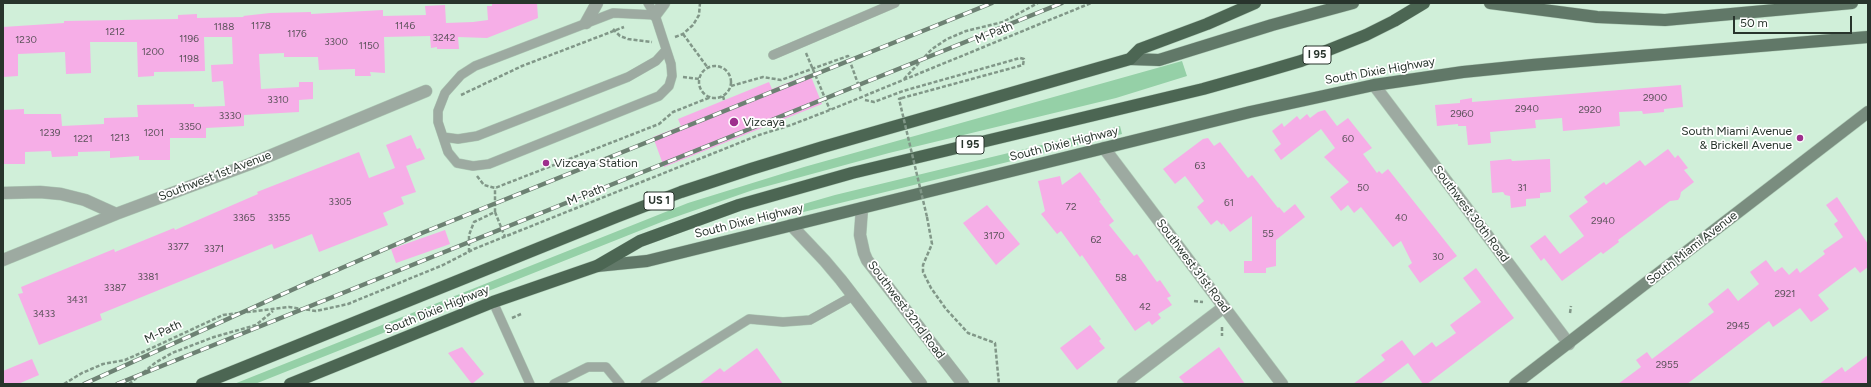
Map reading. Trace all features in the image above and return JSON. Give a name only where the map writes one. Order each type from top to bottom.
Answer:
[{"type":"highway","points":[[1130,59],[1140,49],[1207,24],[1255,3]]},
{"type":"highway","name":"I 95","points":[[597,266],[640,241],[769,196],[852,173],[1260,74],[1331,50],[1394,21],[1424,3]]},
{"type":"highway","name":"South Dixie Highway","points":[[202,384],[681,192],[780,160],[1130,59]]},
{"type":"highway","name":"South Dixie Highway","points":[[290,384],[493,302],[597,266]]},
{"type":"main road","name":"South Dixie Highway","points":[[1130,59],[1159,60],[1272,25],[1354,3]]},
{"type":"main road","points":[[1490,3],[1597,17],[1665,20],[1852,3]]},
{"type":"main road","name":"South Dixie Highway","points":[[597,266],[647,261],[1250,112],[1374,85],[1441,75],[1524,66],[1868,37]]},
{"type":"main road","name":"South Miami Avenue","points":[[1516,384],[1868,112]]},
{"type":"street","points":[[586,23],[597,3]]},
{"type":"street","points":[[655,15],[664,3]]},
{"type":"street","name":"Southwest 30th Road","points":[[1374,85],[1569,344]]},
{"type":"street","name":"Southwest 1st Avenue","points":[[3,260],[116,214],[250,164],[426,91]]},
{"type":"street","name":"Southwest 31st Road","points":[[1104,148],[1282,384]]},
{"type":"street","points":[[3,193],[40,192],[60,194],[85,200],[116,214]]},
{"type":"street","name":"Southwest 32nd Road","points":[[862,208],[860,235],[867,260],[962,384]]},
{"type":"street","points":[[790,225],[825,260],[920,384]]},
{"type":"street","points":[[1122,384],[1224,307]]},
{"type":"lane","points":[[648,3],[655,15],[671,64],[672,76],[670,86],[660,96],[489,164],[472,166],[457,162],[448,152],[438,122],[441,103],[445,93],[461,75],[475,66],[613,13],[655,15]]},
{"type":"lane","points":[[773,55],[895,3]]},
{"type":"lane","points":[[443,137],[458,139],[477,136],[628,77],[656,61],[666,50]]},
{"type":"lane","points":[[645,384],[749,319],[783,322],[810,320],[853,296]]},
{"type":"lane","points":[[493,302],[530,384]]},
{"type":"lane","points":[[554,384],[588,367],[606,367],[620,384]]},
{"type":"path","points":[[669,39],[683,34],[693,25],[699,15],[700,3]]},
{"type":"path","name":"M-Path","points":[[903,79],[932,49],[947,39],[1003,22],[1038,3]]},
{"type":"path","name":"M-Path","points":[[64,384],[82,373],[103,364],[124,360],[223,315],[289,307],[316,311],[348,304],[444,265],[469,252],[505,237],[752,138],[830,110],[1091,3]]},
{"type":"path","points":[[610,26],[620,36],[628,39],[657,42]]},
{"type":"path","points":[[459,96],[522,66],[626,26]]},
{"type":"path","points":[[683,34],[708,68]]},
{"type":"path","points":[[479,180],[484,185],[495,188],[659,124],[673,112],[711,97],[723,96],[731,86],[763,77],[781,80],[848,56],[861,92]]},
{"type":"path","points":[[865,100],[874,102],[895,94],[1020,58],[1024,59],[1023,65],[899,99],[932,238],[931,249],[923,265],[924,272],[931,288],[946,309],[968,333],[995,343],[999,384]]},
{"type":"path","points":[[810,62],[830,110]]},
{"type":"path","points":[[711,97],[701,89],[700,79],[703,72],[708,68],[720,67],[725,70],[729,74],[731,86]]},
{"type":"path","points":[[680,77],[700,79]]},
{"type":"path","points":[[723,96],[724,100]]},
{"type":"path","points":[[495,188],[495,212],[505,237]]},
{"type":"path","points":[[469,252],[469,235],[474,222],[495,212]]},
{"type":"path","points":[[1194,301],[1205,302]]},
{"type":"path","points":[[1570,313],[1571,306]]},
{"type":"path","name":"M-Path","points":[[129,384],[155,364],[172,354],[214,338],[256,325],[274,310]]},
{"type":"green space","points":[[1182,61],[1187,76],[1116,98],[889,153],[753,190],[664,221],[255,384],[234,384],[688,203],[804,167]]},
{"type":"green space","points":[[1120,126],[1122,134],[779,218],[772,217],[776,212],[835,195]]},
{"type":"building","points":[[537,3],[538,18],[487,38],[458,37],[459,49],[437,49],[437,47],[431,48],[430,36],[384,37],[385,73],[370,72],[371,76],[355,76],[355,69],[319,70],[318,57],[284,57],[284,53],[259,54],[261,89],[299,87],[299,82],[313,82],[313,99],[299,100],[299,112],[244,115],[244,126],[206,128],[206,138],[170,138],[170,160],[139,160],[139,156],[110,158],[110,151],[78,152],[78,156],[52,157],[51,151],[25,152],[25,164],[3,164],[3,110],[24,109],[24,114],[61,114],[62,126],[104,124],[104,118],[138,117],[137,105],[194,104],[194,107],[225,106],[223,81],[212,82],[211,65],[233,64],[232,37],[204,37],[205,71],[154,72],[154,76],[138,77],[137,42],[90,42],[91,73],[66,74],[65,52],[18,54],[18,76],[3,77],[3,27],[64,23],[64,21],[178,19],[178,15],[197,14],[197,18],[244,17],[243,16],[270,13],[311,12],[311,14],[383,10],[383,16],[426,15],[425,6],[445,5],[446,23],[473,22],[488,20],[487,6],[492,6],[492,4]]},
{"type":"building","points":[[810,74],[822,104],[664,167],[653,137],[681,126],[678,119],[769,82],[772,89]]},
{"type":"building","points":[[1681,85],[1683,107],[1664,109],[1664,112],[1643,114],[1642,111],[1619,112],[1620,126],[1563,131],[1562,118],[1535,120],[1536,128],[1490,132],[1491,143],[1468,145],[1466,126],[1458,126],[1458,124],[1437,126],[1435,105],[1460,103],[1460,100],[1472,98],[1472,102]]},
{"type":"building","points":[[1325,110],[1337,126],[1348,118],[1372,148],[1363,154],[1377,173],[1379,171],[1382,174],[1388,169],[1457,256],[1420,283],[1408,266],[1412,263],[1401,241],[1393,247],[1361,207],[1354,213],[1348,205],[1341,211],[1330,197],[1349,182],[1324,157],[1335,148],[1321,129],[1281,160],[1274,150],[1281,144],[1272,131],[1282,123],[1284,127],[1297,116],[1300,120],[1307,114],[1310,118],[1318,112]]},
{"type":"building","points":[[411,135],[417,149],[420,148],[425,159],[406,166],[416,192],[401,197],[404,204],[383,213],[388,225],[319,252],[312,234],[274,249],[272,244],[100,314],[102,320],[39,345],[18,294],[23,293],[21,287],[114,249],[115,252],[174,228],[175,230],[258,194],[257,192],[359,152],[369,178],[395,168],[386,145]]},
{"type":"building","points":[[1208,138],[1214,146],[1220,142],[1248,178],[1252,175],[1278,208],[1279,207],[1284,213],[1295,204],[1305,217],[1276,240],[1276,266],[1266,268],[1266,273],[1244,273],[1244,261],[1252,261],[1252,216],[1230,232],[1223,223],[1222,225],[1217,220],[1211,225],[1197,207],[1204,201],[1185,176],[1175,184],[1163,169],[1203,139]]},
{"type":"building","points":[[1668,149],[1675,158],[1678,155],[1688,168],[1684,170],[1694,182],[1681,192],[1678,200],[1670,201],[1618,240],[1619,242],[1603,254],[1601,252],[1562,281],[1544,258],[1541,261],[1530,246],[1545,235],[1560,254],[1584,236],[1569,216],[1588,202],[1584,197],[1604,182],[1606,185],[1640,160],[1645,166]]},
{"type":"building","points":[[1511,159],[1512,161],[1550,159],[1551,192],[1540,193],[1540,198],[1526,199],[1526,206],[1511,208],[1510,196],[1505,195],[1503,192],[1492,193],[1490,161]]},
{"type":"building","points":[[1080,172],[1101,200],[1099,201],[1114,221],[1109,225],[1134,256],[1137,254],[1157,282],[1160,280],[1171,296],[1167,298],[1172,305],[1158,314],[1161,318],[1152,325],[1149,321],[1135,331],[1082,255],[1080,257],[1061,231],[1057,234],[1041,214],[1045,211],[1038,181],[1060,176],[1062,185]]},
{"type":"building","points":[[1837,197],[1868,244],[1868,267],[1860,273],[1855,267],[1818,295],[1829,309],[1811,322],[1800,308],[1773,327],[1769,321],[1687,384],[1618,384],[1641,367],[1636,360],[1647,352],[1652,359],[1714,312],[1708,304],[1728,288],[1738,301],[1759,284],[1750,272],[1766,260],[1775,272],[1782,267],[1789,275],[1797,268],[1800,273],[1825,254],[1823,251],[1843,237],[1834,224],[1838,221],[1826,205]]},
{"type":"building","points":[[987,205],[1020,244],[996,265],[963,223]]},
{"type":"building","points":[[445,230],[450,244],[396,263],[391,249]]},
{"type":"building","points":[[1476,268],[1514,318],[1427,384],[1423,384],[1408,363],[1380,384],[1353,384],[1385,360],[1381,355],[1402,340],[1414,356],[1432,342],[1436,347],[1456,333],[1450,325],[1481,302],[1463,278]]},
{"type":"building","points":[[1090,325],[1101,339],[1099,341],[1105,348],[1077,370],[1060,348]]},
{"type":"building","points":[[462,347],[484,374],[472,384],[448,353]]},
{"type":"building","points":[[1219,347],[1245,384],[1185,384],[1179,377]]},
{"type":"building","points":[[757,348],[783,384],[699,384],[720,368],[724,372]]},
{"type":"building","points":[[1868,355],[1868,384],[1819,384],[1842,367],[1845,372]]},
{"type":"building","points":[[32,359],[39,375],[18,384],[3,384],[3,371]]},
{"type":"railway","points":[[84,384],[422,233],[992,3]]},
{"type":"railway","points":[[117,384],[1062,3]]},
{"type":"place","name":"Vizcaya","points":[[734,122]]},
{"type":"place","name":"South Miami Avenue & Brickell Avenue","points":[[1800,138]]},
{"type":"place","name":"Vizcaya Station","points":[[546,163]]}]
